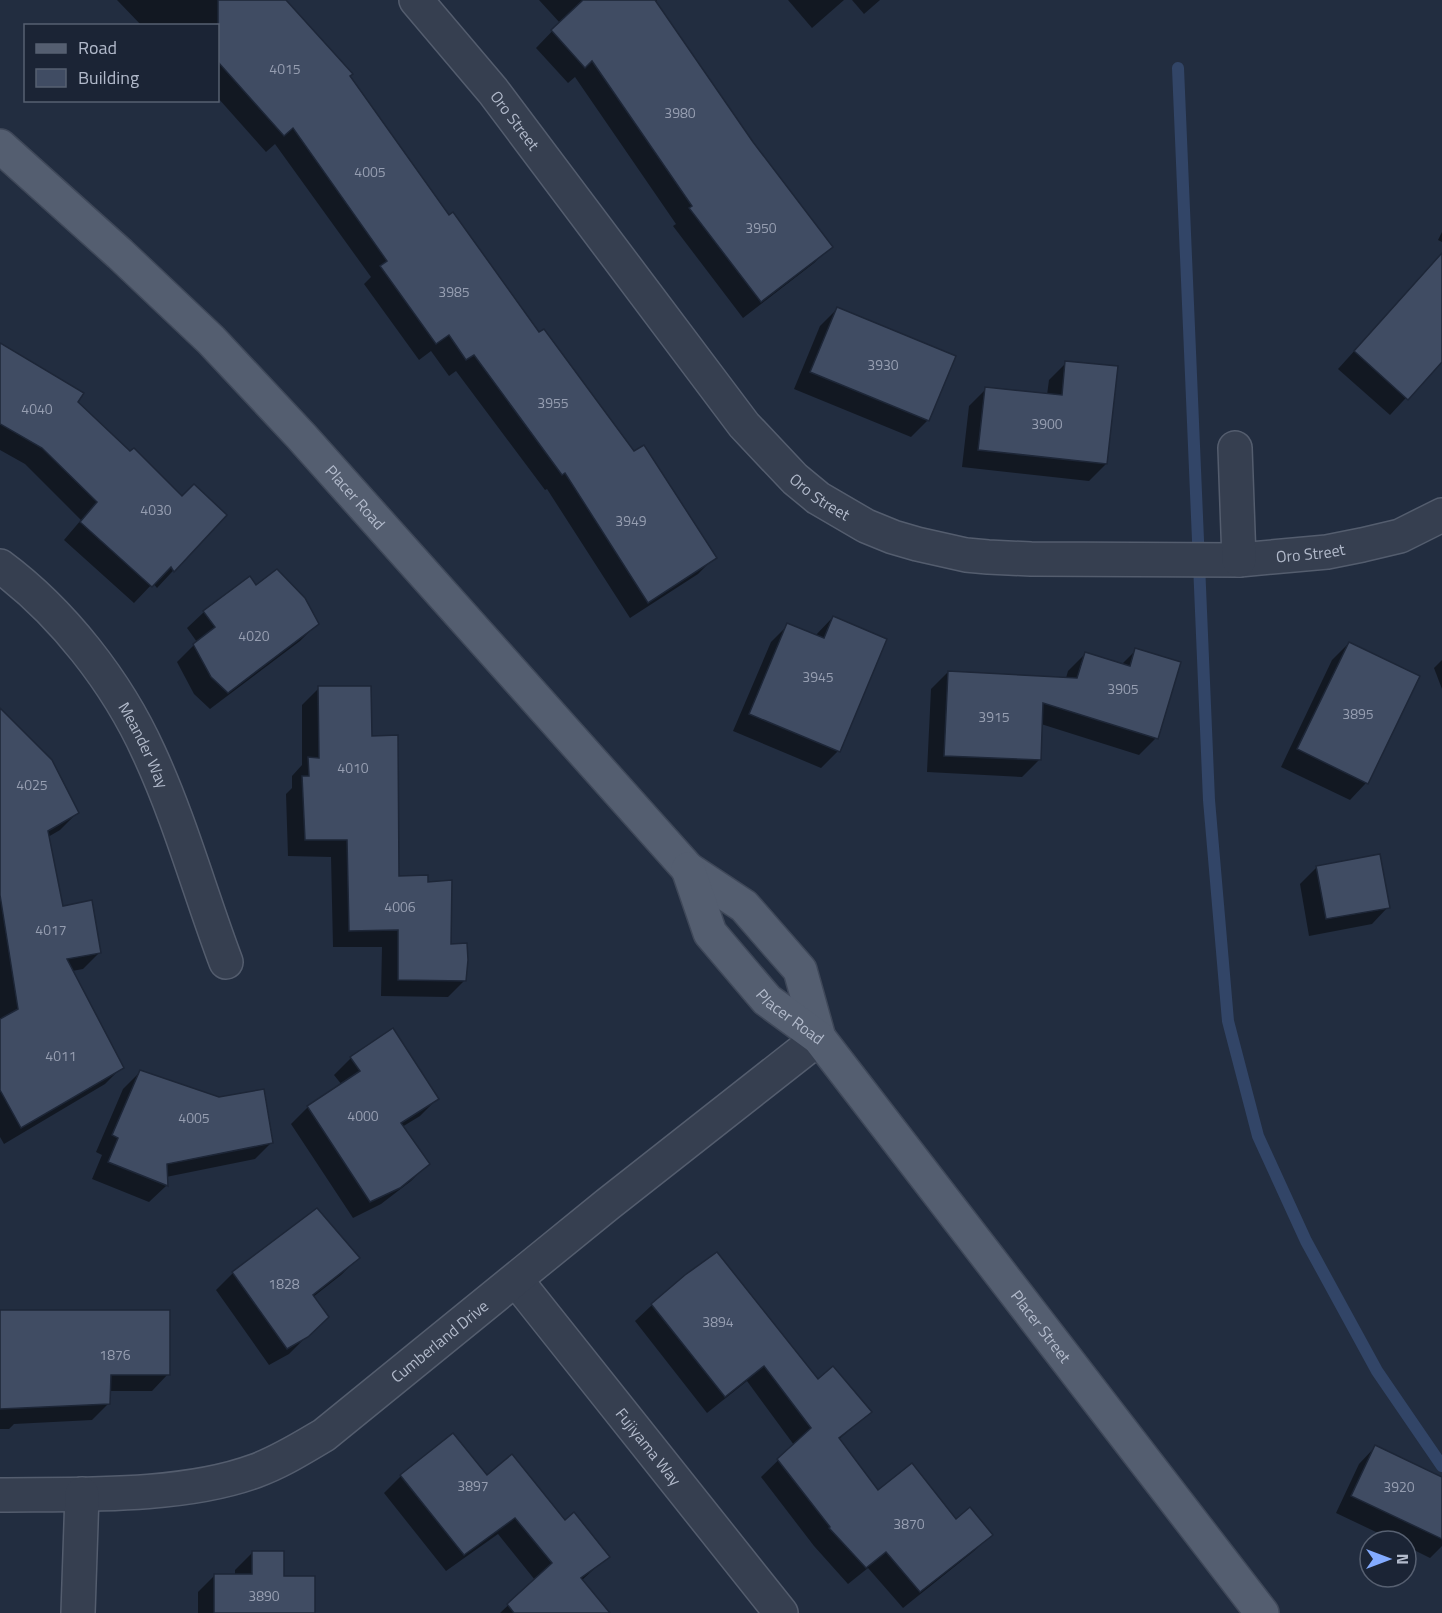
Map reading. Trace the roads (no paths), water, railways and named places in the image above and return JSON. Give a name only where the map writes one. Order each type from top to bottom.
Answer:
[{"type":"main road","name":"Placer Road","points":[[0,146],[120,254],[219,349],[301,436],[688,869],[744,906],[800,970],[819,1038]]},
{"type":"main road","name":"Placer Road","points":[[688,869],[710,933],[767,1000],[819,1038]]},
{"type":"main road","name":"Placer Street","points":[[819,1038],[1262,1613]]},
{"type":"street","name":"Oro Street","points":[[416,0],[493,91],[744,425],[780,464],[818,498],[858,521],[893,537],[966,555],[1030,559],[1239,560],[1327,552],[1372,543],[1400,536],[1442,514]]},
{"type":"street","points":[[1235,448],[1239,560]]},
{"type":"street","name":"Meander Way","points":[[0,566],[48,606],[109,682],[128,714],[153,762],[226,962]]},
{"type":"street","name":"Cumberland Drive","points":[[0,1495],[129,1492],[214,1482],[256,1470],[292,1454],[324,1435],[608,1203],[819,1038]]},
{"type":"street","name":"Fujiyama Way","points":[[516,1280],[781,1613]]},
{"type":"street","points":[[78,1613],[82,1494]]},
{"type":"waterway","points":[[1178,68],[1209,800],[1228,1021],[1258,1136],[1306,1241],[1377,1371],[1442,1466]]}]
